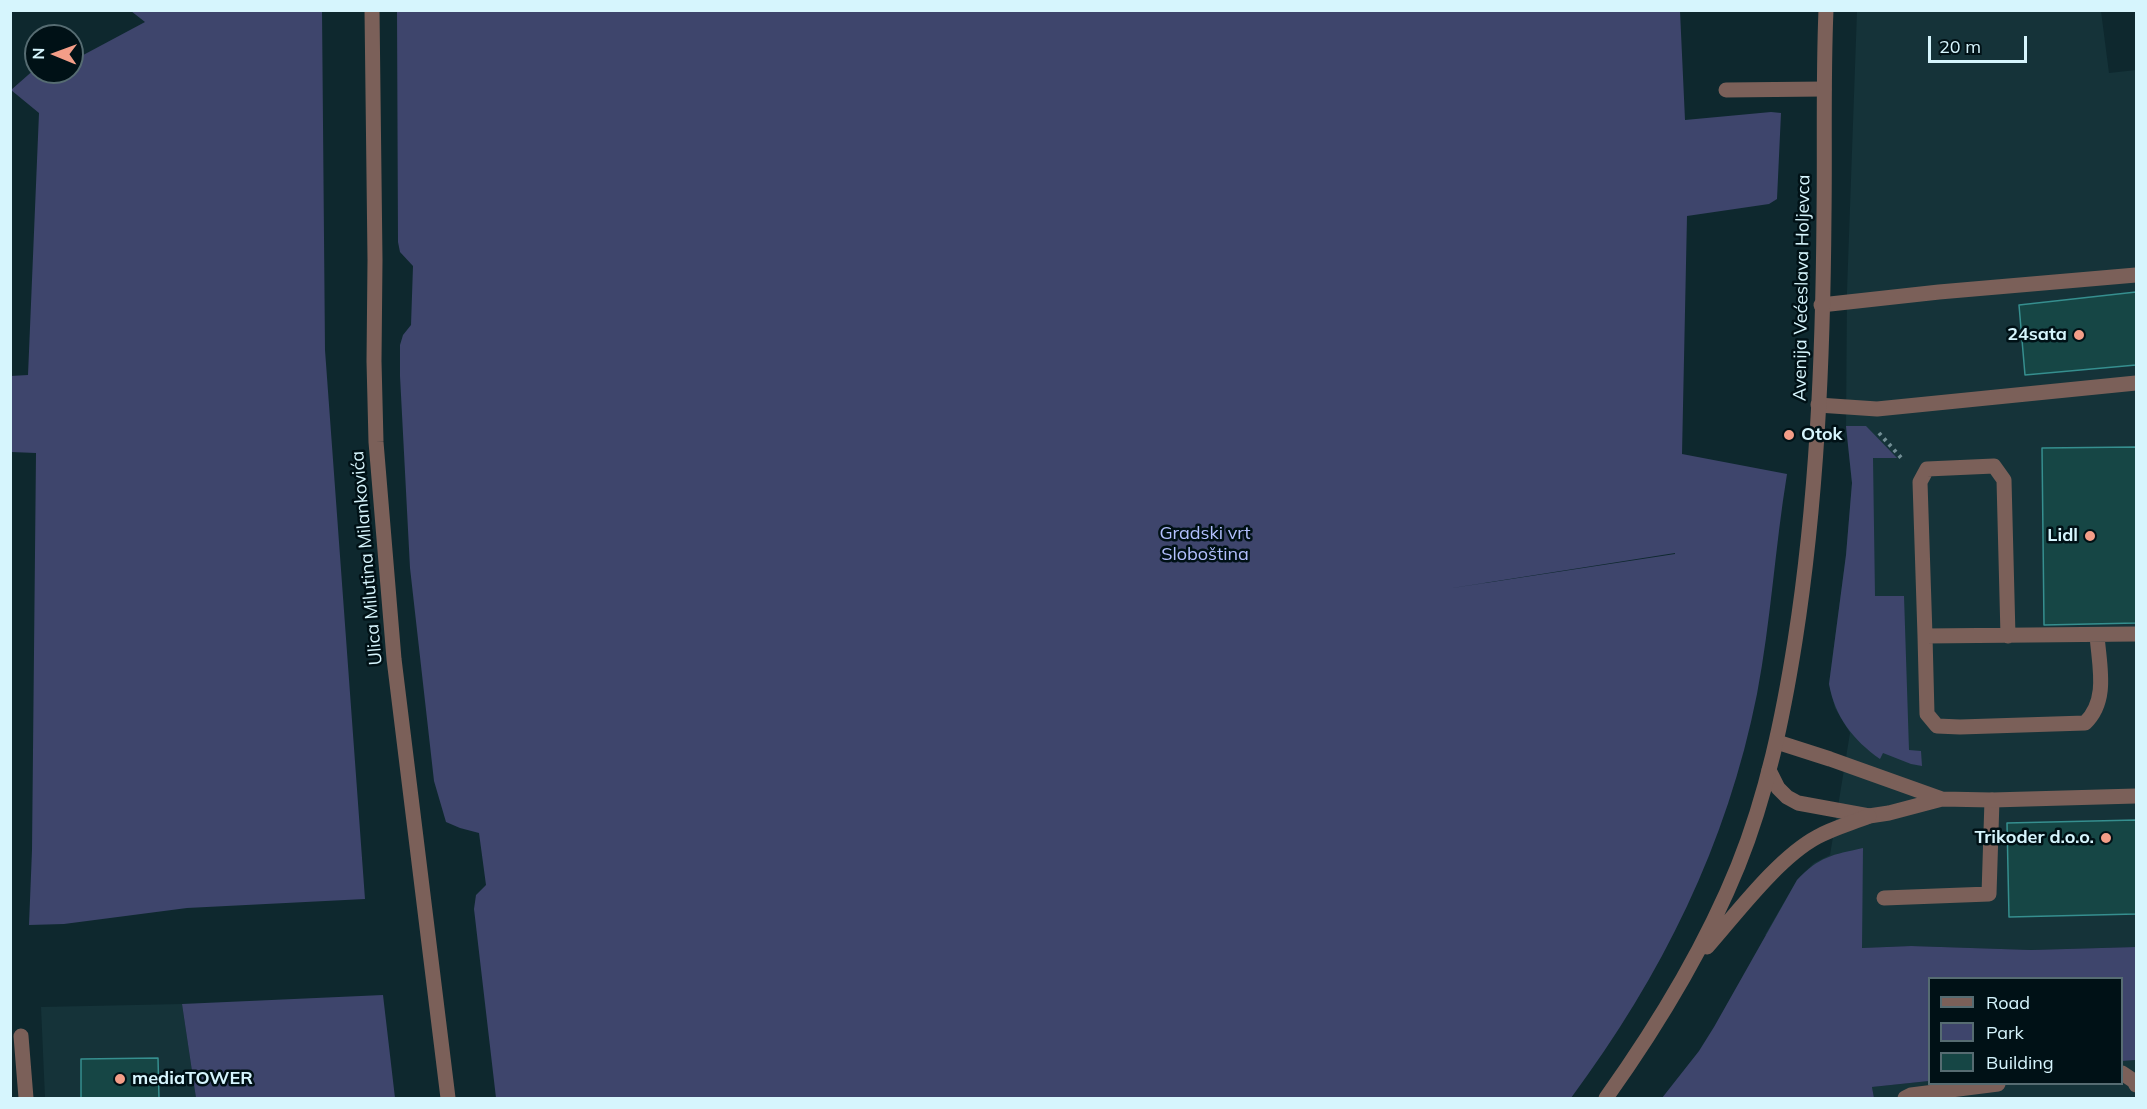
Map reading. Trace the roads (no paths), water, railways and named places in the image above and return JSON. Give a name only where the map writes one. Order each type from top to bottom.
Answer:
[{"type":"street","name":"Ulica Milutina Milankovića","points":[[372,10],[376,442],[394,659],[448,1098]]},
{"type":"street","name":"Avenija Većeslava Holjevca","points":[[1606,1098],[1646,1043],[1693,962],[1739,864],[1777,742],[1804,586],[1818,405],[1826,10]]},
{"type":"street","points":[[1726,90],[1824,89]]},
{"type":"street","points":[[1821,305],[2136,275]]},
{"type":"street","points":[[1818,405],[1877,409],[2136,383]]},
{"type":"street","points":[[2008,636],[2004,480],[1994,466],[1927,469],[1920,482],[1927,714],[1937,726],[1960,728],[2085,723],[2094,714],[2101,697],[2097,635]]},
{"type":"street","points":[[1925,636],[2136,634]]},
{"type":"street","points":[[1777,742],[1824,756],[1942,799]]},
{"type":"street","points":[[1769,770],[1778,788],[1798,803],[1869,816]]},
{"type":"street","points":[[1693,962],[1771,874],[1800,849],[1817,837],[1869,816],[1942,799],[2136,796]]},
{"type":"street","points":[[1884,898],[1989,894],[1992,800]]},
{"type":"street","points":[[21,1036],[26,1098]]},
{"type":"street","points":[[2123,1074],[2134,1081],[2136,1085]]},
{"type":"street","points":[[1905,1098],[1911,1095],[1984,1085]]},
{"type":"place","name":"24sata","points":[[2079,335]]},
{"type":"place","name":"Otok","points":[[1789,435]]},
{"type":"place","name":"Lidl","points":[[2090,536]]},
{"type":"place","name":"Trikoder d.o.o.","points":[[2106,838]]},
{"type":"place","name":"mediaTOWER","points":[[120,1079]]},
{"type":"park label","name":"Gradski vrt Sloboština","points":[[1205,544]]}]
